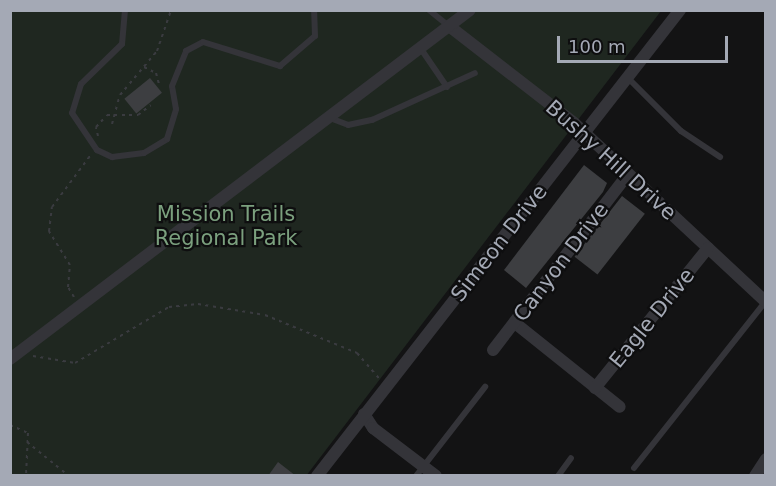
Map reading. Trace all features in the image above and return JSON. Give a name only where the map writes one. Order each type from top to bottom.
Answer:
[{"type":"street","points":[[14,356],[79,304],[330,118],[470,10]]},
{"type":"street","name":"Simeon Drive","points":[[317,476],[586,134],[680,10]]},
{"type":"street","name":"Bushy Hill Drive","points":[[449,26],[586,134],[765,302]]},
{"type":"street","name":"Canyon Drive","points":[[493,350],[628,174]]},
{"type":"street","name":"Eagle Drive","points":[[595,388],[708,248]]},
{"type":"street","points":[[515,323],[620,407]]},
{"type":"street","points":[[364,414],[419,471],[436,476]]},
{"type":"street","points":[[755,476],[765,459]]},
{"type":"lane","points":[[124,10],[122,44],[81,84],[72,114],[97,150],[112,157],[144,153],[167,139],[176,109],[172,86],[186,51],[203,42],[280,66],[315,36],[314,10]]},
{"type":"lane","points":[[429,10],[449,26]]},
{"type":"lane","points":[[421,49],[447,87]]},
{"type":"lane","points":[[330,118],[348,125],[372,120],[475,73]]},
{"type":"lane","points":[[628,78],[681,130],[720,157]]},
{"type":"lane","points":[[634,468],[765,302]]},
{"type":"lane","points":[[419,471],[485,387]]},
{"type":"lane","points":[[558,476],[571,458]]},
{"type":"path","points":[[79,304],[68,287],[70,265],[49,231],[52,207],[67,180],[97,150],[96,127],[112,115],[157,51],[171,10]]},
{"type":"path","points":[[144,67],[156,73],[159,84]]},
{"type":"path","points":[[112,115],[138,115],[151,105]]},
{"type":"path","points":[[112,115],[112,124]]},
{"type":"path","points":[[14,356],[75,363],[169,307],[198,304],[265,315],[357,353],[386,386]]},
{"type":"path","points":[[10,425],[28,433],[26,476]]},
{"type":"path","points":[[26,442],[69,476]]},
{"type":"green space","name":"Mission Trails Regional Park","points":[[10,11],[661,11],[306,476],[11,475]]},
{"type":"building","points":[[150,78],[162,93],[136,114],[124,99]]},
{"type":"building","points":[[584,165],[607,183],[603,192],[526,288],[504,270]]},
{"type":"building","points":[[622,196],[645,214],[597,275],[575,257]]},
{"type":"building","points":[[278,462],[296,476],[268,476]]}]
